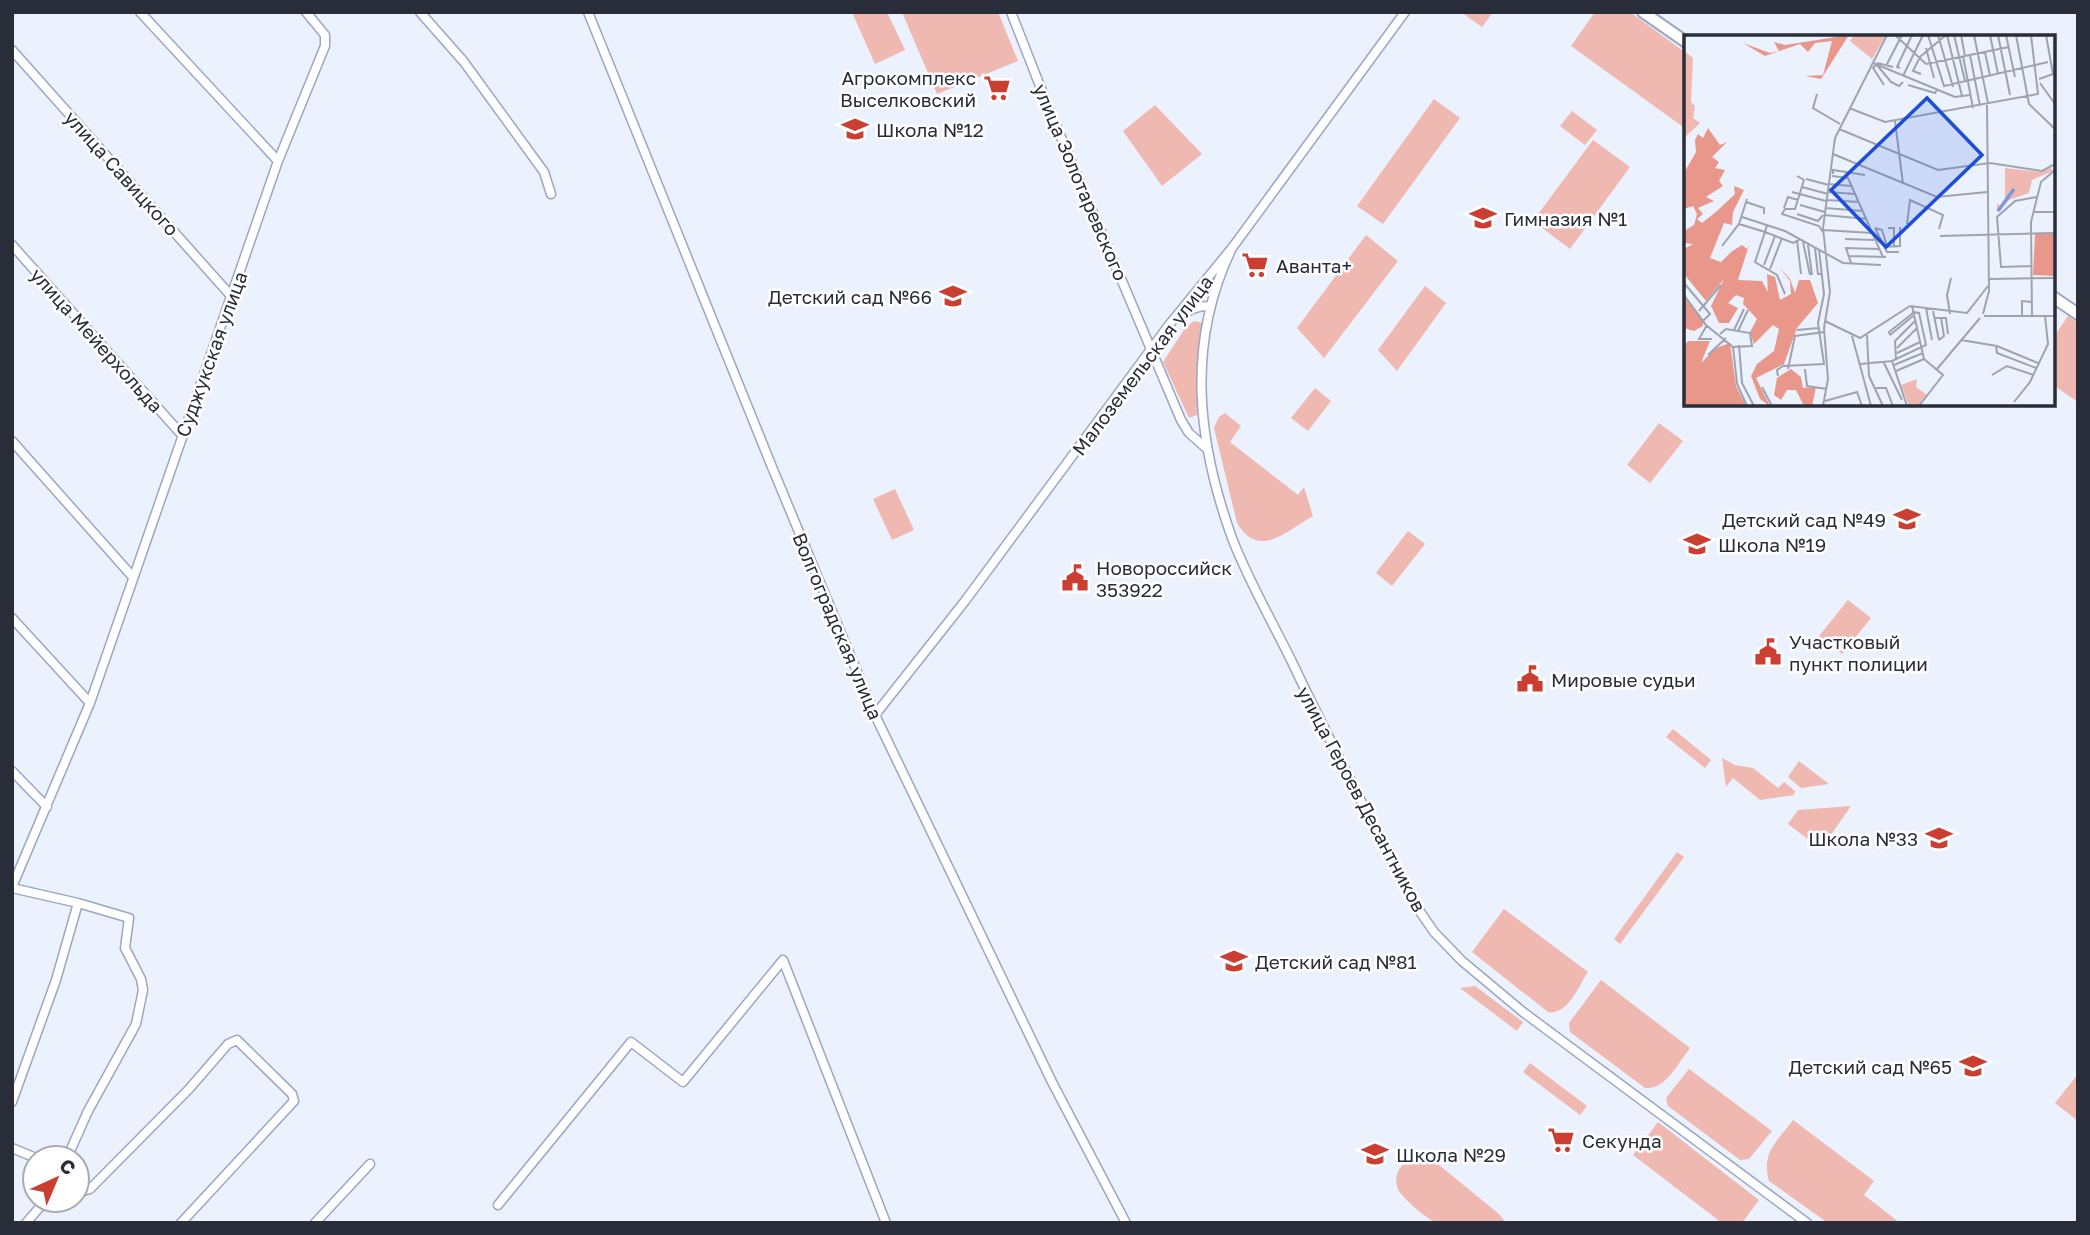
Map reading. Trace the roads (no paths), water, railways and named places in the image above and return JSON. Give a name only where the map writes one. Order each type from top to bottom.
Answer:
[{"type":"street","points":[[140,12],[278,162]]},
{"type":"street","name":"Суджукская улица","points":[[47,807],[90,702],[278,162],[326,40],[306,12]]},
{"type":"street","points":[[420,12],[464,62],[544,172],[551,194]]},
{"type":"street","name":"Волгоградская улица","points":[[588,12],[875,715],[1052,1082],[1126,1223]]},
{"type":"street","name":"улица Золотаревского","points":[[1011,12],[1049,109],[1152,351]]},
{"type":"street","name":"Малоземельская улица","points":[[875,715],[965,601],[1170,325],[1232,248],[1405,12]]},
{"type":"street","points":[[1643,12],[1684,41]]},
{"type":"street","name":"улица Савицкого","points":[[12,50],[232,297]]},
{"type":"street","name":"улица Мейерхольда","points":[[12,245],[182,435]]},
{"type":"street","points":[[1206,448],[1201,408],[1202,351],[1209,306],[1232,248]]},
{"type":"street","points":[[2055,298],[2078,314]]},
{"type":"street","points":[[1170,325],[1189,310],[1209,306]]},
{"type":"street","name":"улица Героев Десантников","points":[[1152,351],[1181,420],[1189,433],[1206,448],[1232,538],[1243,563],[1412,900],[1434,932],[1462,961],[1523,1012],[1807,1223]]},
{"type":"street","points":[[12,442],[132,576]]},
{"type":"street","points":[[12,618],[90,702]]},
{"type":"street","points":[[12,771],[47,807],[12,888],[129,918],[125,948],[142,979],[143,990],[136,1024],[88,1111],[73,1144]]},
{"type":"street","points":[[12,1102],[55,981],[78,903]]},
{"type":"street","points":[[498,1205],[631,1042],[682,1082],[783,960],[886,1223]]},
{"type":"street","points":[[91,1188],[232,1040],[241,1042],[292,1094],[294,1101],[181,1223]]},
{"type":"street","points":[[315,1223],[370,1164]]},
{"type":"place","name":"Агрокомплекс Выселковский","points":[[997,88]]},
{"type":"place","name":"Школа №12","points":[[855,129]]},
{"type":"place","name":"Гимназия №1","points":[[1483,218]]},
{"type":"place","name":"Аванта+","points":[[1255,265]]},
{"type":"place","name":"Детский сад №66","points":[[953,296]]},
{"type":"place","name":"Детский сад №49","points":[[1907,519]]},
{"type":"place","name":"Школа №19","points":[[1697,544]]},
{"type":"place","name":"Новороссийск 353922","points":[[1075,578]]},
{"type":"place","name":"Участковый пункт полиции","points":[[1768,652]]},
{"type":"place","name":"Мировые судьи","points":[[1530,679]]},
{"type":"place","name":"Школа №33","points":[[1939,838]]},
{"type":"place","name":"Детский сад №81","points":[[1234,961]]},
{"type":"place","name":"Детский сад №65","points":[[1973,1066]]},
{"type":"place","name":"Секунда","points":[[1561,1140]]},
{"type":"place","name":"Школа №29","points":[[1375,1154]]}]
